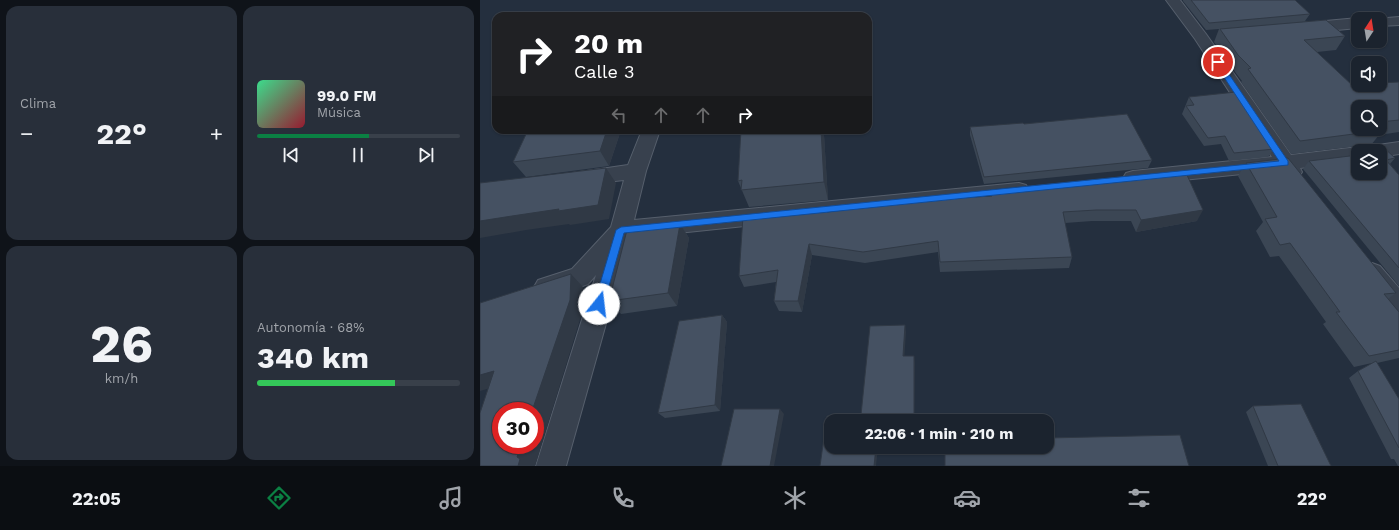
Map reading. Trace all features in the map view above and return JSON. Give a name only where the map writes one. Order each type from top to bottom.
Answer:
[{"type":"street","points":[[1173,0],[1208,36],[1285,163],[1305,188]]},
{"type":"street","points":[[1387,22],[1399,21]]},
{"type":"street","points":[[1293,28],[1351,24]]},
{"type":"street","points":[[551,466],[621,230],[636,171],[650,134]]},
{"type":"street","points":[[1387,150],[1399,148]]},
{"type":"street","points":[[1110,181],[1351,155]]},
{"type":"street","points":[[558,181],[636,171]]},
{"type":"street","points":[[530,293],[580,277],[621,230],[1038,188]]},
{"type":"street","points":[[1359,256],[1399,306]]},
{"type":"building","points":[[1191,0],[1295,0],[1310,14],[1209,23]]},
{"type":"building","points":[[1326,20],[1345,36],[1304,40],[1351,84],[1351,92],[1387,92],[1387,83],[1399,82],[1399,120],[1387,121],[1387,100],[1351,100],[1351,134],[1300,141],[1248,69],[1251,68],[1238,55],[1220,29]]},
{"type":"building","points":[[1236,92],[1274,149],[1234,153],[1225,136],[1208,138],[1186,106],[1194,105],[1189,97]]},
{"type":"building","points":[[1127,114],[1152,160],[984,177],[970,127],[1024,124]]},
{"type":"building","points":[[526,134],[606,134],[600,151],[513,162]]},
{"type":"building","points":[[741,134],[821,134],[824,182],[741,190],[742,180],[738,181]]},
{"type":"building","points":[[1387,151],[1395,158],[1387,160]]},
{"type":"building","points":[[1351,156],[1351,180],[1387,180],[1387,161],[1399,175],[1399,268],[1309,161]]},
{"type":"building","points":[[1288,158],[1396,293],[1384,294],[1399,312],[1399,350],[1369,356],[1336,312],[1340,312],[1290,243],[1280,245],[1265,219],[1277,217],[1246,163]]},
{"type":"building","points":[[606,168],[598,205],[558,211],[559,209],[480,221],[480,183]]},
{"type":"building","points":[[1162,173],[1163,176],[1187,175],[1203,210],[1141,220],[1136,210],[1063,212],[1072,257],[940,262],[938,241],[863,252],[809,244],[798,301],[774,301],[778,270],[739,276],[743,216],[827,207],[827,212],[922,200],[992,196],[990,190]]},
{"type":"building","points":[[680,224],[668,293],[609,301],[627,230]]},
{"type":"building","points":[[571,274],[570,300],[535,402],[492,402],[492,454],[518,454],[517,457],[520,459],[518,466],[480,466],[480,413],[494,371],[480,375],[480,303]]},
{"type":"building","points":[[722,315],[715,405],[658,413],[679,321]]},
{"type":"building","points":[[905,325],[903,356],[914,356],[914,414],[861,414],[870,326]]},
{"type":"building","points":[[1376,361],[1399,399],[1399,448],[1358,371]]},
{"type":"building","points":[[1301,404],[1331,466],[1278,466],[1253,406]]},
{"type":"building","points":[[734,409],[780,409],[770,466],[721,466]]},
{"type":"building","points":[[1180,435],[1189,466],[945,466],[945,454],[1054,454],[1054,438]]},
{"type":"building","points":[[824,437],[824,454],[875,454],[874,466],[820,466]]},
{"type":"route","points":[[599,304],[621,230],[656,225],[1285,163],[1218,62]]}]
